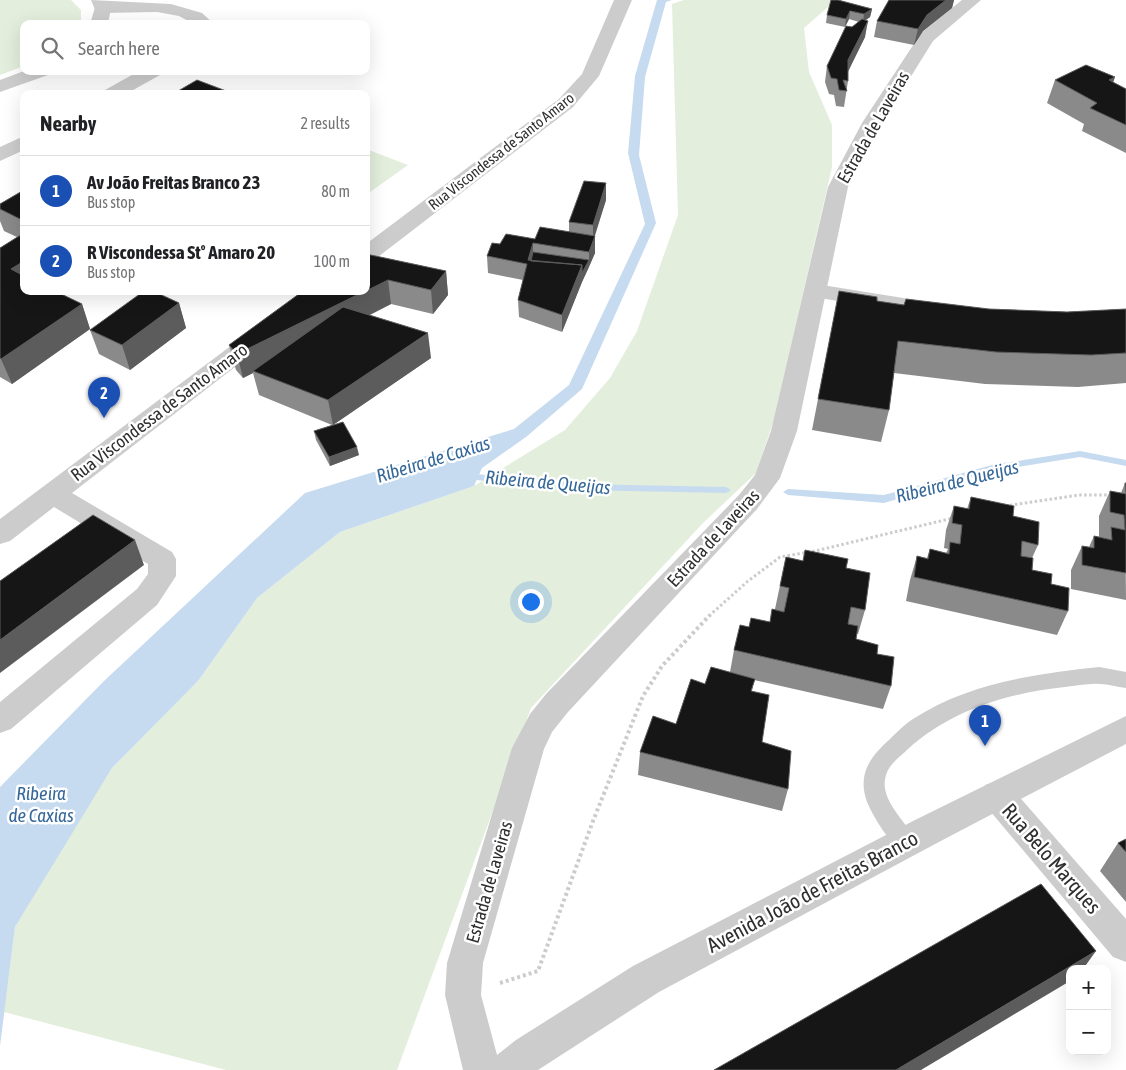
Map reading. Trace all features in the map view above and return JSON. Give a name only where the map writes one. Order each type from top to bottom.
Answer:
[{"type":"street","name":"Rua Viscondessa de Santo Amaro","points":[[370,252],[566,103],[590,76],[623,0]]},
{"type":"street","name":"Estrada de Laveiras","points":[[482,1070],[463,995],[465,963],[528,748],[541,723],[557,703],[748,502],[766,478],[784,431],[816,291],[820,265],[838,187],[843,174],[927,37],[972,0]]},
{"type":"street","points":[[100,11],[119,6],[154,7],[196,16],[200,20]]},
{"type":"street","points":[[0,86],[30,75]]},
{"type":"street","points":[[119,90],[146,75]]},
{"type":"street","points":[[0,155],[20,144]]},
{"type":"street","points":[[816,291],[924,309],[953,311]]},
{"type":"street","name":"Rua Viscondessa de Santo Amaro","points":[[0,534],[314,295]]},
{"type":"street","points":[[0,720],[147,597],[162,576],[162,559],[52,493]]},
{"type":"street","name":"Avenida João de Freitas Branco","points":[[508,1070],[529,1052],[646,979],[905,842],[1126,729]]},
{"type":"street","name":"Rua Belo Marques","points":[[997,795],[1126,945]]},
{"type":"lane","points":[[905,842],[880,806],[874,790],[875,772],[886,756],[919,726],[953,707],[988,694],[1044,681],[1099,675],[1126,680]]},
{"type":"path","points":[[1000,507],[1079,495],[1117,495]]},
{"type":"path","points":[[463,995],[538,971],[593,821],[643,696],[662,666],[705,619],[748,580],[780,557],[815,551],[962,516]]},
{"type":"green space","points":[[0,0],[71,0],[81,10],[81,20],[20,20],[20,68],[0,75]]},
{"type":"green space","points":[[684,0],[836,0],[804,28],[809,72],[832,125],[832,167],[774,420],[756,473],[703,523],[531,708],[397,1070],[226,1070],[4,1012],[15,927],[71,834],[112,768],[198,681],[257,598],[340,532],[474,486],[565,430],[610,378],[637,331],[678,215],[672,4]]},
{"type":"green space","points":[[370,151],[408,165],[370,192]]},
{"type":"water","name":"Ribeira de Caxias","points":[[657,0],[672,0],[666,2],[645,77],[639,155],[656,223],[582,389],[526,437],[482,468],[474,486],[340,532],[257,598],[198,681],[112,768],[15,927],[0,1046],[0,787],[104,681],[305,493],[514,429],[569,385],[645,224],[628,153],[635,76]]},
{"type":"building","points":[[831,0],[838,0],[872,9],[864,14],[850,11],[846,19],[827,15]]},
{"type":"building","points":[[889,0],[946,0],[927,15],[918,29],[877,21]]},
{"type":"building","points":[[862,19],[868,21],[848,60],[848,81],[843,80],[847,91],[839,90],[837,79],[831,78],[827,66],[846,26],[852,27]]},
{"type":"building","points":[[1086,65],[1115,77],[1109,80],[1126,89],[1126,125],[1090,108],[1097,103],[1055,80]]},
{"type":"building","points":[[197,80],[223,90],[180,90]]},
{"type":"building","points":[[584,181],[606,183],[593,225],[569,222]]},
{"type":"building","points":[[20,192],[20,219],[0,209],[0,204]]},
{"type":"building","points":[[540,227],[595,236],[589,252],[533,243],[528,260],[582,265],[562,315],[518,300],[527,264],[487,256],[492,243],[500,244],[506,234],[535,239]]},
{"type":"building","points":[[20,236],[20,263],[11,269],[20,274],[20,295],[63,295],[82,304],[1,359],[0,358],[0,248]]},
{"type":"building","points":[[533,252],[589,260],[582,273],[582,265],[531,261]]},
{"type":"building","points":[[370,255],[446,271],[431,290],[388,280],[370,289]]},
{"type":"building","points":[[839,291],[877,297],[877,301],[904,305],[906,299],[989,309],[1067,312],[1126,309],[1126,353],[1091,355],[996,352],[898,341],[889,410],[818,399]]},
{"type":"building","points":[[138,295],[162,295],[179,303],[122,345],[90,330]]},
{"type":"building","points":[[298,295],[357,295],[237,354],[229,345]]},
{"type":"building","points":[[343,307],[428,333],[328,400],[253,371]]},
{"type":"building","points":[[343,422],[357,447],[329,457],[314,431]]},
{"type":"building","points":[[1110,491],[1126,494],[1126,573],[1082,565],[1082,546],[1094,548],[1094,536],[1112,540],[1111,527],[1125,530],[1124,515],[1110,512]]},
{"type":"building","points":[[971,497],[1014,506],[1013,516],[1039,522],[1038,545],[1022,541],[1021,556],[1033,558],[1032,570],[1052,574],[1051,584],[1069,588],[1068,611],[914,577],[917,556],[928,559],[930,549],[949,554],[950,542],[960,544],[962,525],[952,523],[954,506],[969,509]]},
{"type":"building","points":[[93,515],[135,540],[0,640],[0,581]]},
{"type":"building","points":[[805,550],[848,559],[846,568],[870,573],[865,610],[851,607],[848,624],[858,626],[856,639],[878,645],[877,654],[894,657],[891,686],[734,650],[740,625],[749,627],[751,618],[770,622],[772,609],[784,612],[789,588],[780,586],[786,557],[803,561]]},
{"type":"building","points":[[711,667],[755,679],[751,691],[769,695],[762,742],[791,751],[788,789],[640,752],[653,716],[676,724],[691,679],[705,684]]},
{"type":"building","points":[[1126,839],[1126,852],[1118,843]]},
{"type":"building","points":[[1041,884],[1096,951],[1072,965],[1066,965],[1066,969],[896,1070],[714,1070]]},
{"type":"waterway","name":"Ribeira de Queijas","points":[[788,492],[884,499],[992,468],[1080,454],[1126,463]]},
{"type":"waterway","name":"Ribeira de Queijas","points":[[465,476],[579,487],[726,490]]},
{"type":"place","name":"R Viscondessa Stº Amaro 20","points":[[104,418]]},
{"type":"place","name":"Av João Freitas Branco 23","points":[[985,746]]}]
